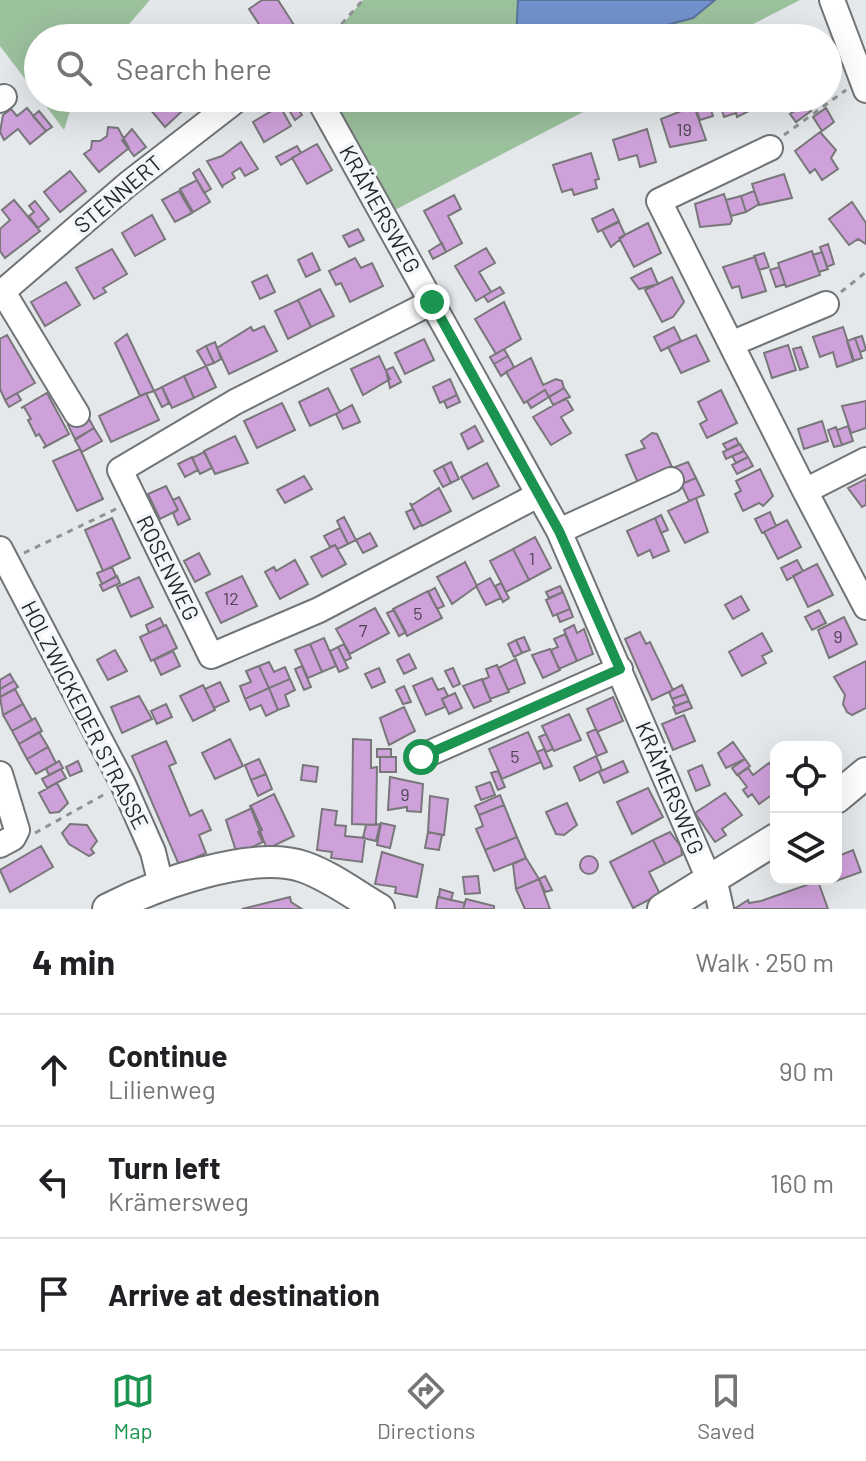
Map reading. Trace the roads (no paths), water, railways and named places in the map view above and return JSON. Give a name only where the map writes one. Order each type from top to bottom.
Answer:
[{"type":"main road","points":[[842,793],[866,773]]},
{"type":"main road","points":[[663,909],[716,895],[770,845]]},
{"type":"main road","points":[[108,909],[161,885],[248,865],[289,864],[321,875],[379,909]]},
{"type":"street","points":[[832,0],[839,24]]},
{"type":"street","points":[[842,36],[857,89]]},
{"type":"street","name":"STENNERT","points":[[1,293],[128,184],[221,112]]},
{"type":"street","name":"KRÄMERSWEG","points":[[326,112],[559,531],[716,895]]},
{"type":"street","points":[[770,148],[659,201],[866,607]]},
{"type":"street","points":[[1,293],[77,414]]},
{"type":"street","name":"ROSENWEG","points":[[432,302],[235,402],[120,470],[211,656],[319,610],[538,495]]},
{"type":"street","points":[[733,343],[826,304]]},
{"type":"street","points":[[805,491],[866,460]]},
{"type":"street","points":[[559,531],[671,480]]},
{"type":"street","name":"HOLZWICKEDER STRASSE","points":[[3,555],[123,784],[153,852],[161,885]]},
{"type":"street","points":[[421,757],[620,669]]},
{"type":"street","points":[[0,774],[8,838]]},
{"type":"water","points":[[518,0],[715,0],[693,18],[670,24],[517,24]]}]
